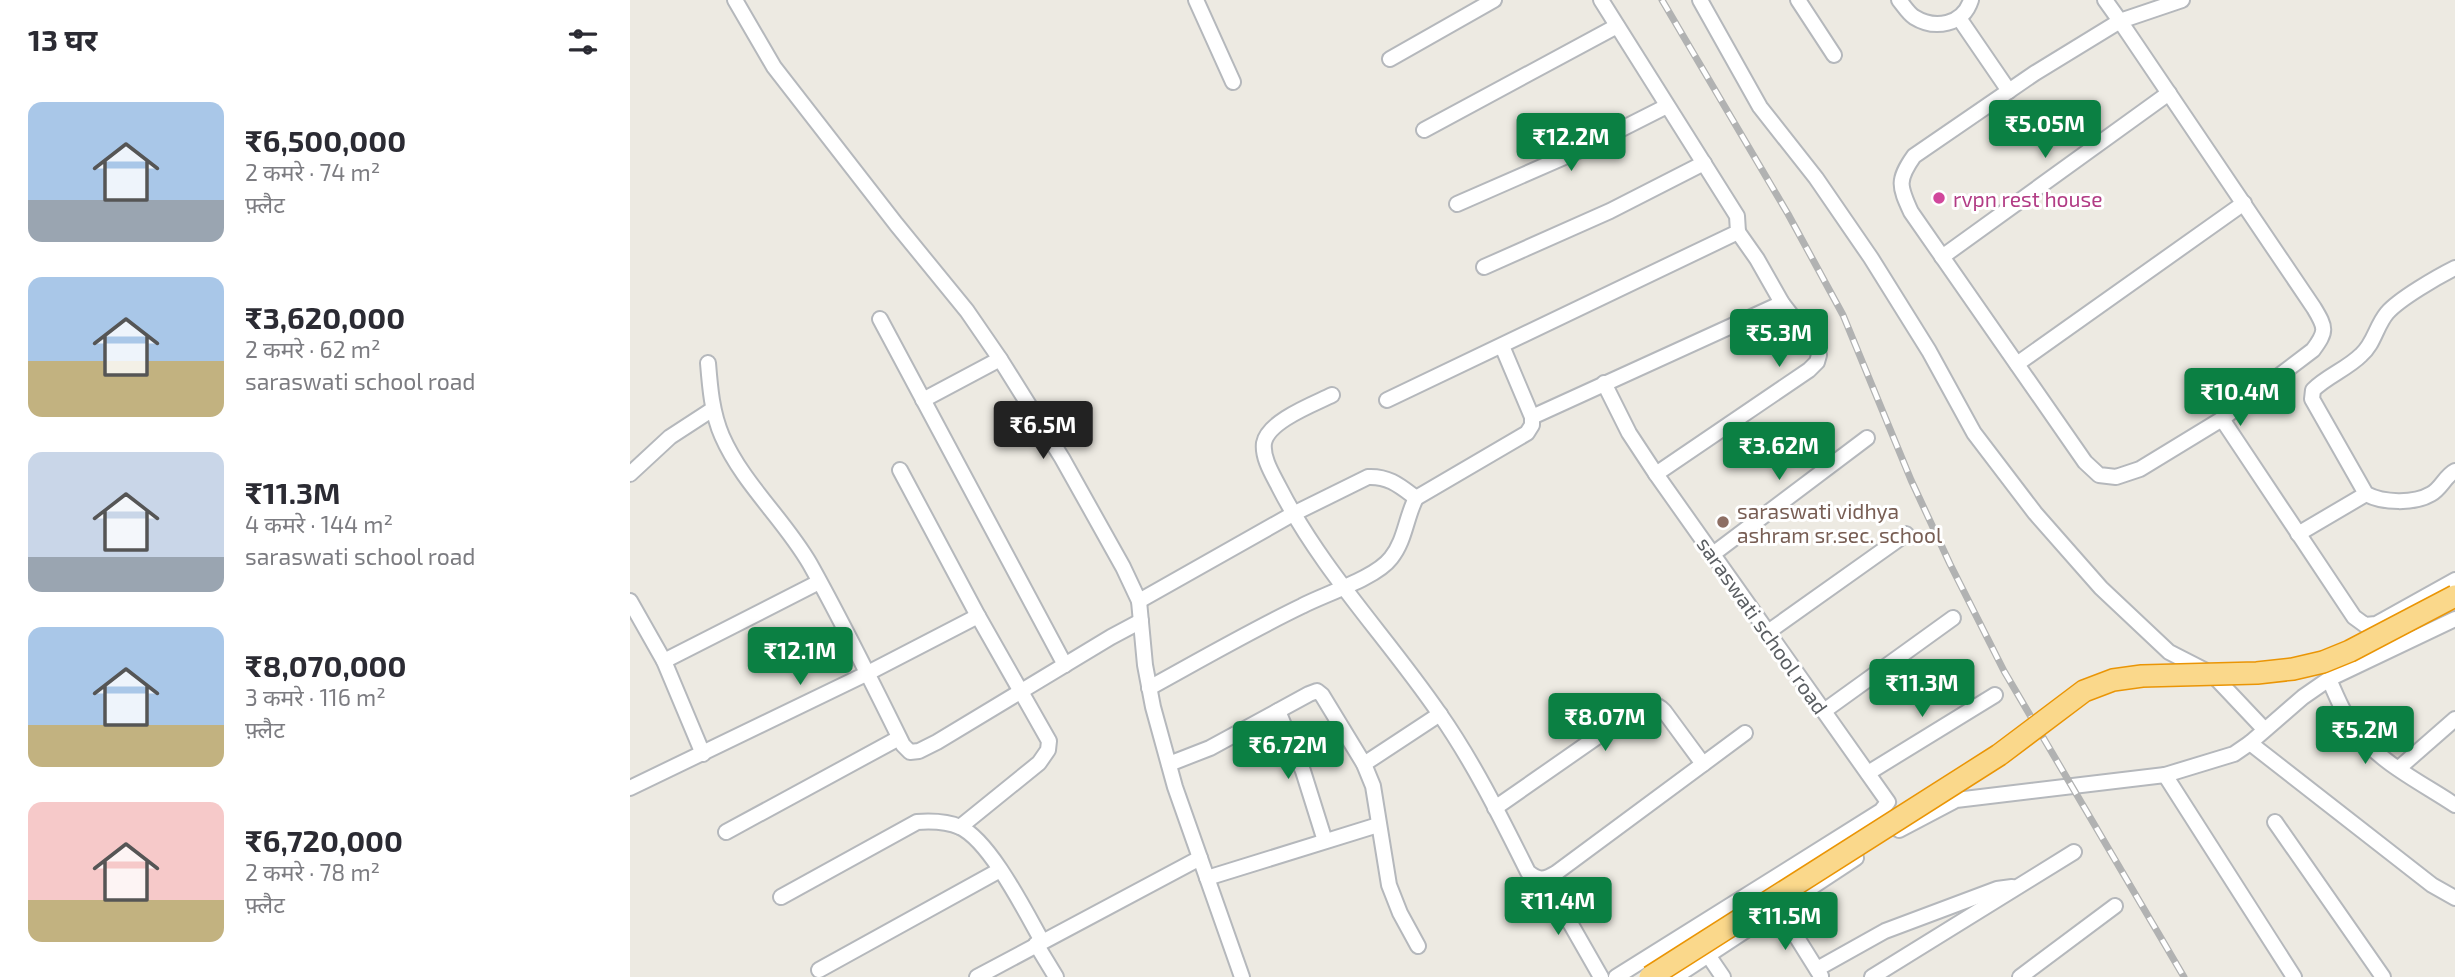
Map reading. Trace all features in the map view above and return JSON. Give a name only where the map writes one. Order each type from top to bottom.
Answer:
[{"type":"highway","points":[[1650,977],[1999,755],[2084,691],[2113,680],[2142,676],[2257,673],[2323,662],[2350,651],[2455,596]]},
{"type":"street","points":[[735,0],[774,67],[967,311],[1000,359],[1062,458],[1123,567],[1139,601],[1149,688],[1169,764],[1242,977]]},
{"type":"street","points":[[1390,59],[1494,0]]},
{"type":"street","points":[[1601,0],[1737,216],[1738,232],[1782,303],[1816,347],[1819,355],[1817,362],[1656,474]]},
{"type":"street","points":[[1700,0],[1760,107],[1832,201],[1929,351],[1974,433],[2035,513],[2101,588],[2169,652],[2212,674],[2264,729]]},
{"type":"street","points":[[1798,0],[1834,55]]},
{"type":"street","points":[[1899,0],[1911,15],[1928,24],[1945,24],[1959,18],[1969,8],[1971,0]]},
{"type":"street","points":[[2105,0],[2120,21],[2169,93],[2314,308],[2323,322],[2324,335],[2313,350],[2222,419],[2140,469],[2116,477],[2099,475],[2085,462],[1911,212],[1901,191],[1901,174],[1914,156],[2009,91],[2120,21],[2182,0]]},
{"type":"street","points":[[1200,2],[1233,82]]},
{"type":"street","points":[[1959,18],[2009,91]]},
{"type":"street","points":[[1424,130],[1617,26]]},
{"type":"street","points":[[1942,257],[2169,93]]},
{"type":"street","points":[[1458,204],[1667,106]]},
{"type":"street","points":[[1484,267],[1610,211],[1704,163]]},
{"type":"street","points":[[2017,364],[2244,204]]},
{"type":"street","points":[[1387,400],[1738,232]]},
{"type":"street","points":[[2455,268],[2388,311],[2371,344],[2362,355],[2313,390],[2312,399],[2366,494],[2375,499],[2420,498],[2434,493],[2455,471]]},
{"type":"street","points":[[1532,417],[1782,303]]},
{"type":"street","points":[[880,319],[1065,665]]},
{"type":"street","points":[[1149,688],[1302,606],[1377,570],[1391,559],[1416,498],[1527,433],[1532,425],[1532,417],[1502,346]]},
{"type":"street","points":[[923,400],[1000,359]]},
{"type":"street","points":[[708,363],[713,409],[722,436],[738,466],[785,525],[819,582],[899,738],[910,752],[919,751],[1141,621]]},
{"type":"street","name":"saraswati school road","points":[[1604,383],[1629,433],[1656,474],[1888,802],[1881,811],[1616,977]]},
{"type":"street","points":[[1332,395],[1272,428],[1264,442],[1267,462],[1293,514],[1343,588],[1440,714],[1495,808],[1528,872],[1536,879],[1545,879],[1745,733]]},
{"type":"street","points":[[630,474],[670,437],[713,409]]},
{"type":"street","points":[[2222,419],[2354,617],[2365,625],[2376,624],[2455,580]]},
{"type":"street","points":[[1713,554],[1867,438]]},
{"type":"street","points":[[900,470],[1049,741],[1048,750],[1039,762],[960,827]]},
{"type":"street","points":[[1139,601],[1293,514],[1368,477],[1382,477],[1393,481],[1416,498]]},
{"type":"street","points":[[2298,534],[2366,494]]},
{"type":"street","points":[[1769,632],[1906,534]]},
{"type":"street","points":[[664,661],[819,582]]},
{"type":"street","points":[[630,601],[664,661],[703,754]]},
{"type":"street","points":[[630,788],[866,674],[978,616]]},
{"type":"street","points":[[1824,711],[1953,618]]},
{"type":"street","points":[[1675,977],[1905,826],[1956,800],[2165,775],[2234,754],[2329,679],[2455,619]]},
{"type":"street","points":[[2329,679],[2340,706],[2358,733],[2379,755],[2455,805]]},
{"type":"street","points":[[1169,764],[1210,748],[1317,691],[1364,764],[1373,786],[1389,884],[1418,946]]},
{"type":"street","points":[[1868,773],[1995,695]]},
{"type":"street","points":[[1495,808],[1648,704],[1657,704],[1664,711],[1703,764]]},
{"type":"street","points":[[1278,711],[1303,771],[1325,841]]},
{"type":"street","points":[[1364,764],[1440,714]]},
{"type":"street","points":[[2399,768],[2455,719]]},
{"type":"street","points":[[726,832],[899,738]]},
{"type":"street","points":[[2250,743],[2421,877],[2455,898]]},
{"type":"street","points":[[2165,775],[2294,977]]},
{"type":"street","points":[[780,897],[917,822],[934,820],[960,827],[976,838],[1000,870],[1056,977]]},
{"type":"street","points":[[2274,822],[2383,977]]},
{"type":"street","points":[[1207,878],[1378,825]]},
{"type":"street","points":[[1872,977],[2074,852]]},
{"type":"street","points":[[977,977],[1200,858]]},
{"type":"street","points":[[820,970],[1000,870]]},
{"type":"street","points":[[1545,879],[1601,977]]},
{"type":"street","points":[[1779,909],[1819,973],[1885,931],[1997,890],[2020,886]]},
{"type":"street","points":[[2020,977],[2115,906]]},
{"type":"street","points":[[1708,955],[1723,977]]},
{"type":"railway","points":[[1662,0],[1788,214],[1843,315],[1911,480],[2004,671],[2184,977]]},
{"type":"place","name":"rvpn rest house","points":[[1939,198]]},
{"type":"place","name":"saraswati vidhya ashram sr.sec. school","points":[[1723,522]]}]
